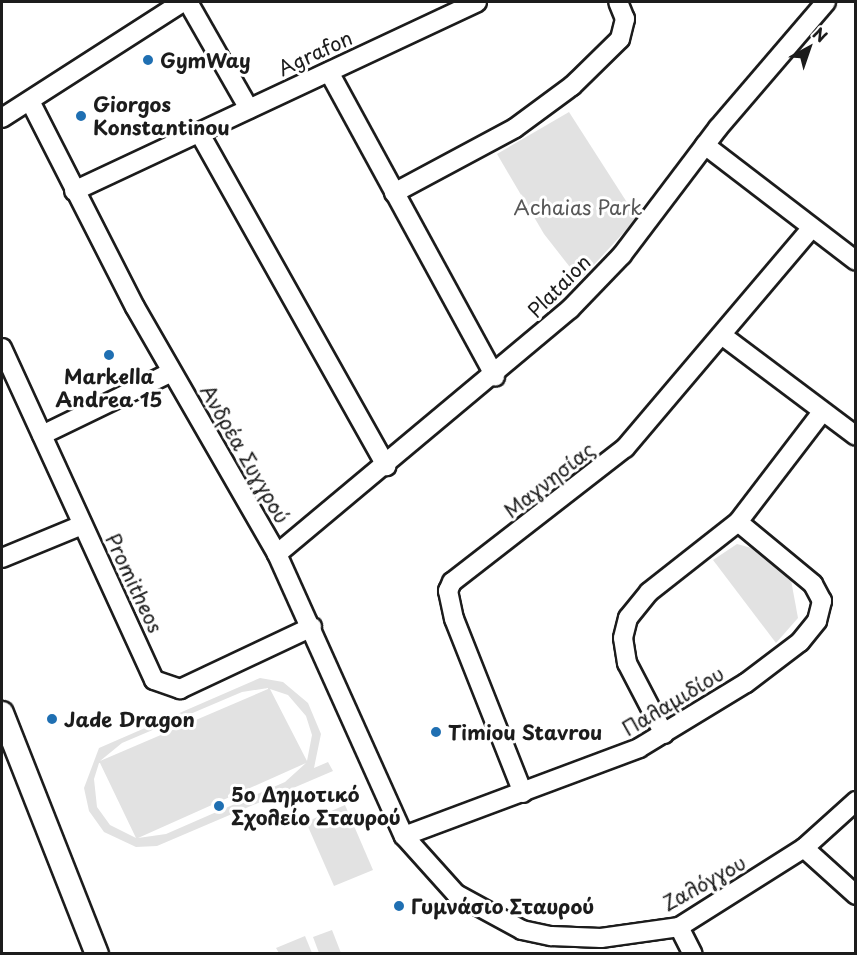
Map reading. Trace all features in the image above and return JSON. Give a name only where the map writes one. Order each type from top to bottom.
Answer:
[{"type":"main road","points":[[2,713],[97,954]]},
{"type":"street","points":[[2,118],[183,2]]},
{"type":"street","points":[[188,2],[249,108]]},
{"type":"street","name":"Agrafon","points":[[74,191],[200,134],[249,108],[477,2]]},
{"type":"street","points":[[394,193],[515,128],[572,86],[620,39],[626,20],[618,2]]},
{"type":"street","name":"Plataion","points":[[277,554],[495,377],[622,255],[705,145],[826,2]]},
{"type":"street","points":[[329,72],[495,377]]},
{"type":"street","name":"Ανδρέα Συγγρού","points":[[30,101],[74,191],[172,372],[277,554],[405,836]]},
{"type":"street","points":[[200,134],[386,466]]},
{"type":"street","points":[[705,145],[855,261]]},
{"type":"street","name":"Μαγνησίας","points":[[523,793],[454,619],[449,599],[452,582],[625,448],[723,336],[811,229]]},
{"type":"street","points":[[723,336],[855,436]]},
{"type":"street","name":"Promitheos","points":[[2,348],[154,680],[180,689],[312,627]]},
{"type":"street","points":[[42,435],[172,372]]},
{"type":"street","points":[[664,734],[627,663],[623,638],[628,618],[649,592],[738,522],[822,412]]},
{"type":"street","name":"Παλαμιδίου","points":[[405,836],[613,761],[664,734],[746,683],[800,642],[817,621],[822,601],[809,578],[738,522]]},
{"type":"street","points":[[2,558],[82,525]]},
{"type":"street","name":"Ζαλόγγου","points":[[405,836],[456,894],[522,930],[601,938],[679,927],[804,848],[855,801]]},
{"type":"street","points":[[804,848],[855,895]]},
{"type":"street","points":[[679,927],[693,954]]},
{"type":"green space","name":"Achaias Park","points":[[569,112],[637,218],[580,280],[544,234],[497,154]]},
{"type":"green space","points":[[737,544],[755,549],[791,580],[798,618],[776,643],[713,560]]},
{"type":"green space","points":[[260,678],[283,682],[308,703],[321,734],[314,768],[328,762],[333,771],[157,846],[136,847],[104,832],[89,811],[84,788],[99,748]],"holes":[[[268,688],[100,761],[122,743],[242,692]],[[270,689],[288,695],[306,716],[312,735],[307,761]],[[100,763],[136,838],[110,825],[97,807],[94,779]],[[306,763],[285,782],[166,834],[138,838]]]},
{"type":"green space","points":[[345,805],[373,870],[334,886],[306,822]]},
{"type":"green space","points":[[332,930],[341,953],[319,953],[313,937]]},
{"type":"green space","points":[[305,936],[312,953],[279,953],[276,948]]},
{"type":"place","name":"GymWay","points":[[148,60]]},
{"type":"place","name":"Giorgos Konstantinou","points":[[81,116]]},
{"type":"place","name":"Markella Andrea 15","points":[[109,355]]},
{"type":"place","name":"Jade Dragon","points":[[52,719]]},
{"type":"place","name":"Timiou Stavrou","points":[[436,732]]},
{"type":"place","name":"5ο Δημοτικό Σχολείο Σταυρού","points":[[219,806]]},
{"type":"place","name":"Γυμνάσιο Σταυρού","points":[[399,906]]}]
